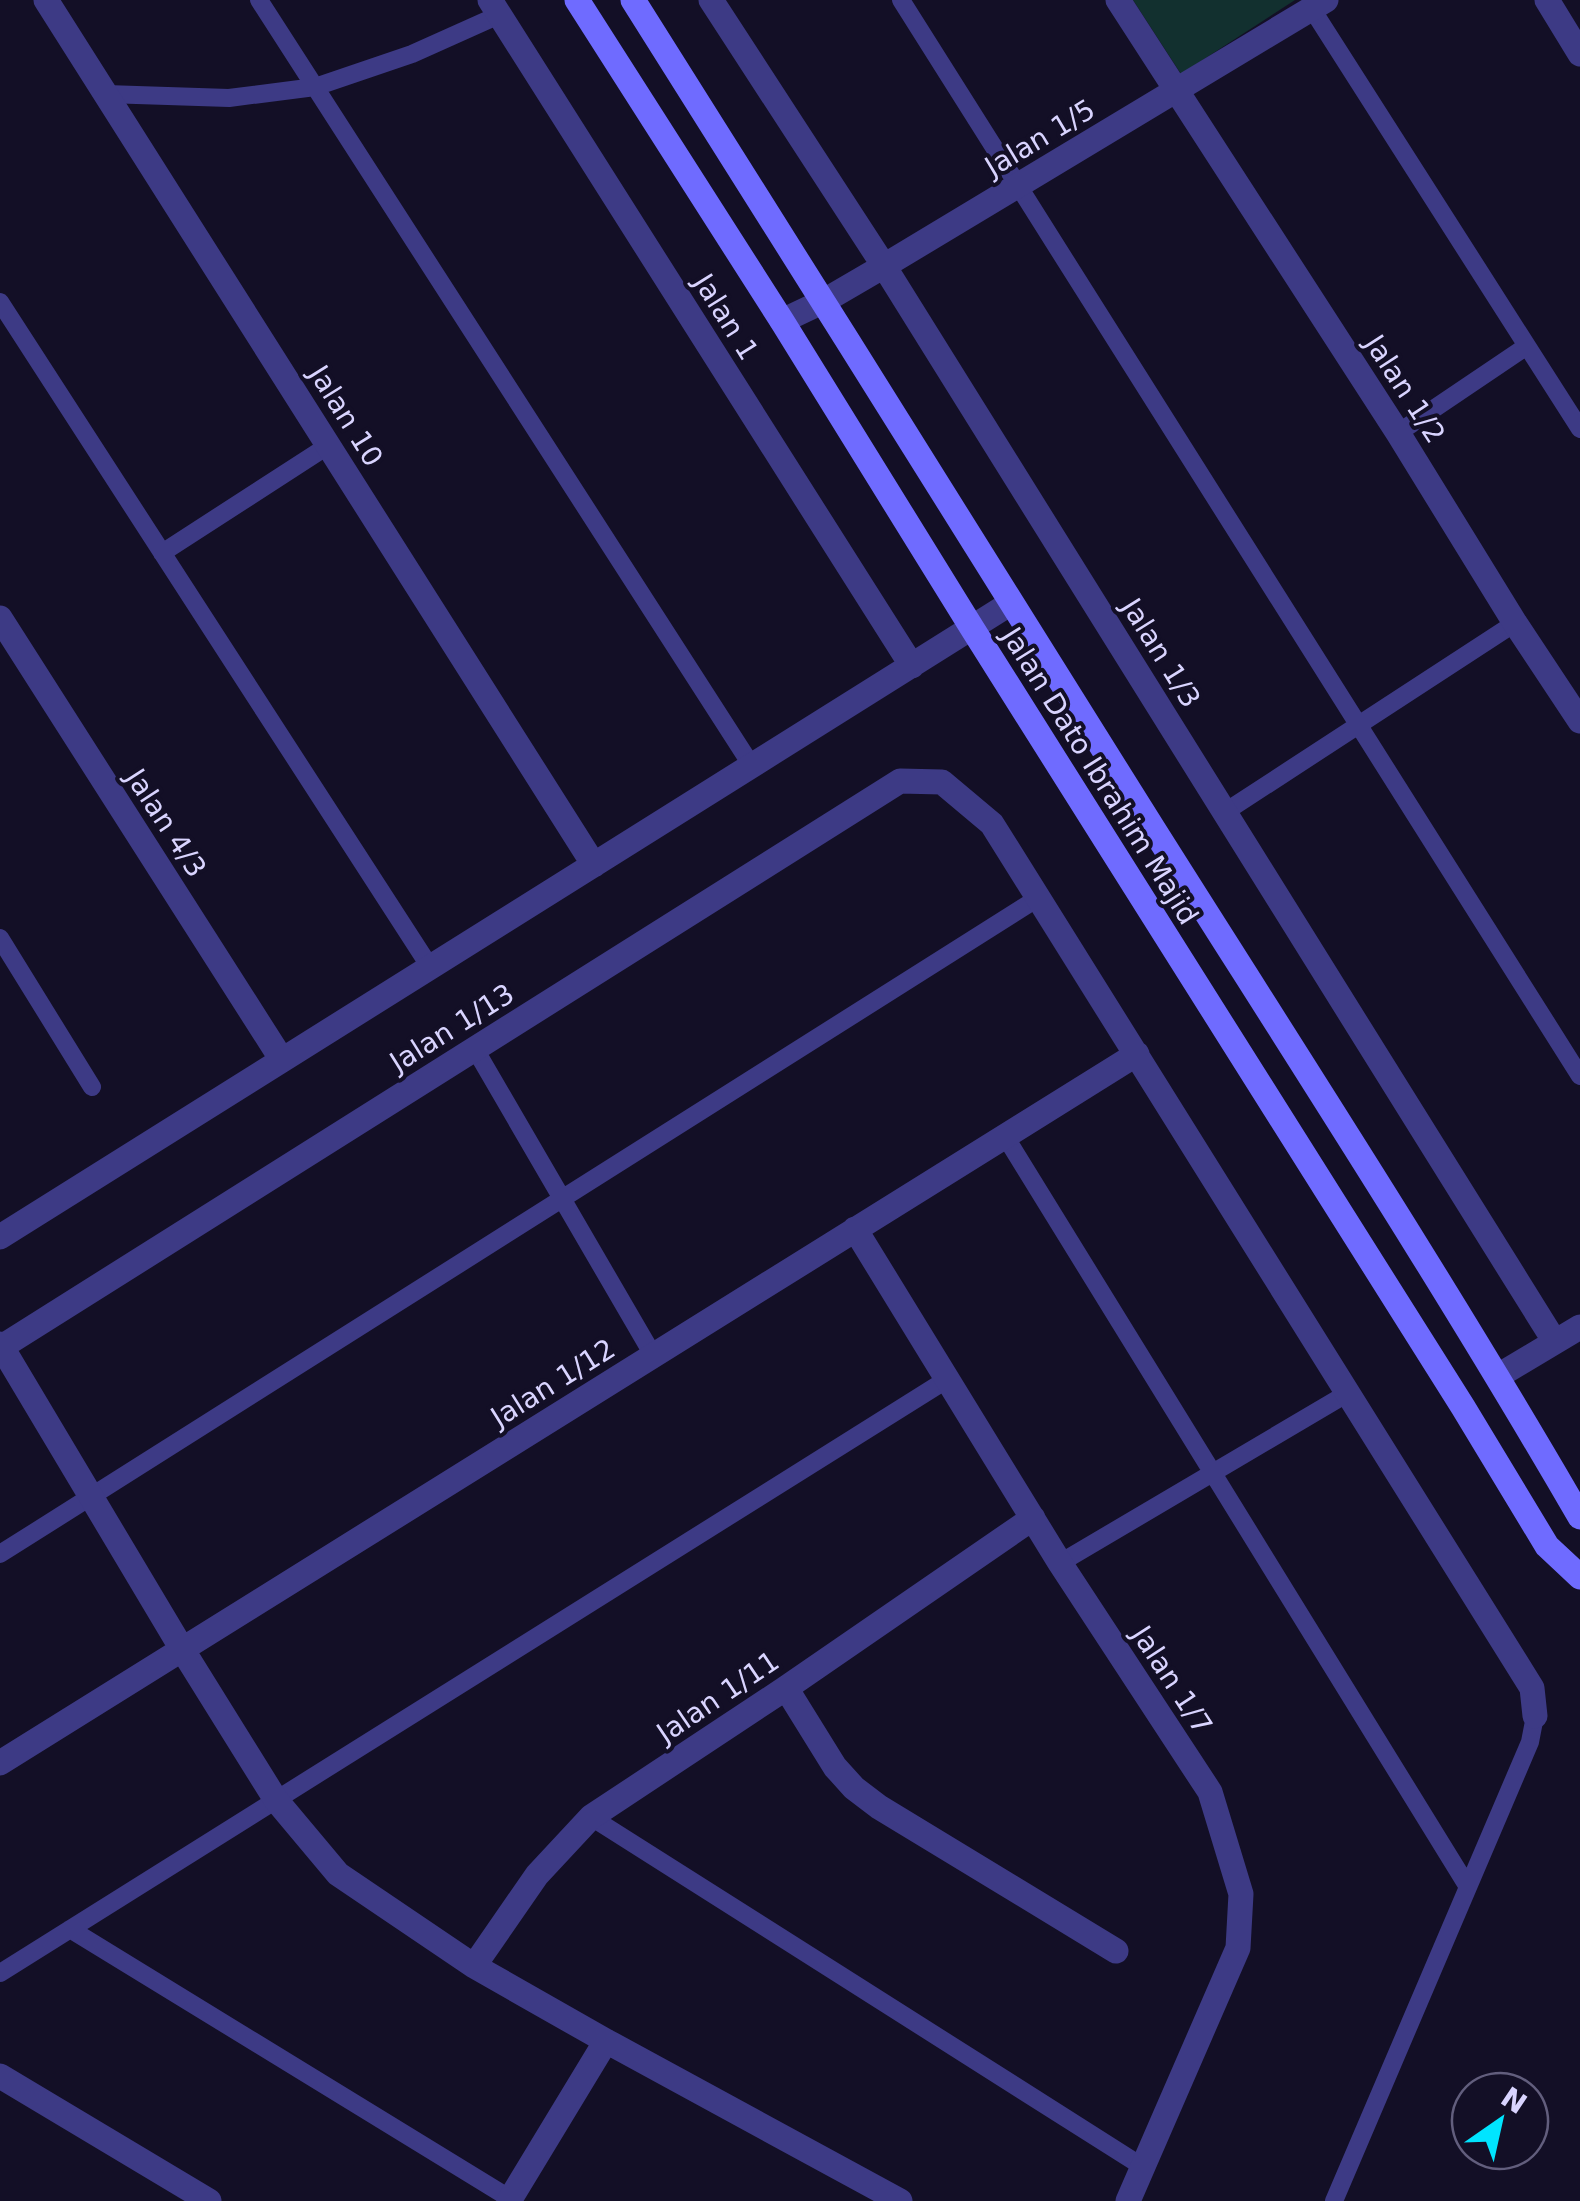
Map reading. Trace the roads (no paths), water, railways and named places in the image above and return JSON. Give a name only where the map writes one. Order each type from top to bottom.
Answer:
[{"type":"street","name":"Jalan 10","points":[[46,0],[594,865]]},
{"type":"street","name":"Jalan Dato Ibrahim Majid","points":[[578,0],[1547,1546],[1580,1576]]},
{"type":"street","name":"Jalan Dato Ibrahim Majid","points":[[632,0],[1498,1376],[1580,1517]]},
{"type":"street","name":"Jalan 1/3","points":[[711,0],[884,266],[1555,1342]]},
{"type":"street","name":"Jalan 1/2","points":[[1118,0],[1580,721]]},
{"type":"street","points":[[1547,0],[1580,54]]},
{"type":"street","name":"Jalan 1/5","points":[[782,321],[884,266],[1319,4]]},
{"type":"street","name":"Jalan 1","points":[[495,7],[912,666]]},
{"type":"street","points":[[0,1237],[1011,603]]},
{"type":"street","name":"Jalan 4/3","points":[[0,618],[282,1060]]},
{"type":"street","name":"Jalan 1/13","points":[[0,1346],[900,781],[942,782],[992,824],[1038,898]]},
{"type":"street","points":[[1038,898],[1532,1688],[1535,1716]]},
{"type":"street","name":"Jalan 1/12","points":[[0,1762],[1137,1054]]},
{"type":"street","name":"Jalan 1/7","points":[[855,1230],[1060,1563],[1210,1792],[1241,1894],[1238,1948],[1128,2201]]},
{"type":"street","points":[[1498,1376],[1580,1326]]},
{"type":"street","points":[[0,1346],[276,1800],[338,1874],[474,1966],[900,2201]]},
{"type":"street","name":"Jalan 1/11","points":[[474,1966],[537,1875],[591,1817],[1032,1518]]},
{"type":"street","points":[[786,1688],[835,1767],[854,1788],[878,1807],[1116,1951]]},
{"type":"street","points":[[511,2200],[606,2041]]},
{"type":"street","points":[[0,2076],[209,2201]]},
{"type":"lane","points":[[259,0],[752,766]]},
{"type":"lane","points":[[901,0],[1580,1076]]},
{"type":"lane","points":[[1319,4],[1580,430]]},
{"type":"lane","points":[[106,94],[229,98],[315,87],[412,54],[495,7]]},
{"type":"lane","points":[[0,302],[430,968]]},
{"type":"lane","points":[[1398,433],[1528,346]]},
{"type":"lane","points":[[162,553],[328,446]]},
{"type":"lane","points":[[1226,812],[1515,623]]},
{"type":"lane","points":[[0,1554],[1038,898]]},
{"type":"lane","points":[[0,938],[92,1087]]},
{"type":"lane","points":[[474,1049],[654,1355]]},
{"type":"lane","points":[[1005,1136],[1468,1888]]},
{"type":"lane","points":[[0,1974],[946,1380]]},
{"type":"lane","points":[[1060,1563],[1348,1393]]},
{"type":"lane","points":[[1334,2201],[1530,1742],[1535,1716]]},
{"type":"lane","points":[[591,1817],[1143,2167]]},
{"type":"lane","points":[[70,1929],[511,2200]]}]
